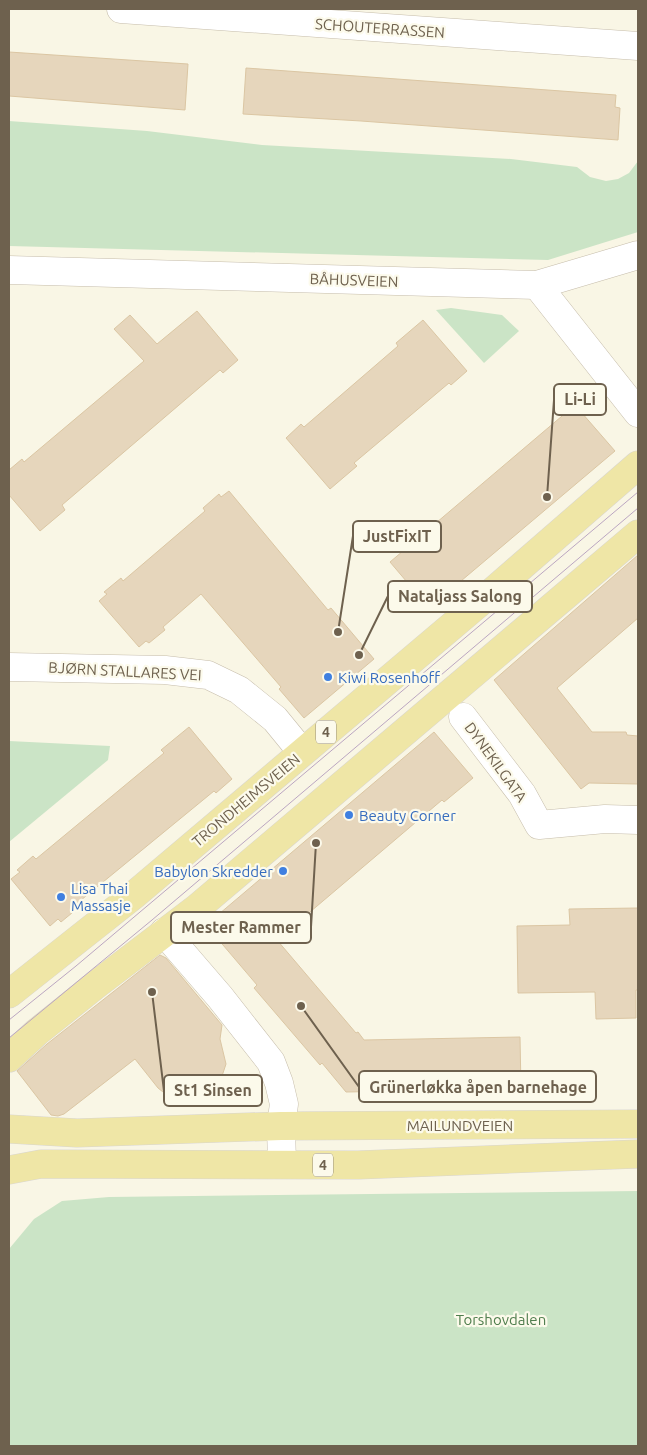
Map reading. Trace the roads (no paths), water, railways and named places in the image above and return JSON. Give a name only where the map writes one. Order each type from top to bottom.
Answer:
[{"type":"main road","name":"TRONDHEIMSVEIEN","points":[[9,994],[134,895],[485,598],[638,465]]},
{"type":"main road","points":[[9,1058],[37,1032],[197,908],[638,534]]},
{"type":"main road","name":"MAILUNDVEIEN","points":[[9,1129],[77,1133],[281,1126],[638,1124]]},
{"type":"main road","name":"4","points":[[9,1170],[40,1164],[358,1165],[638,1154]]},
{"type":"street","name":"SCHOUTERRASSEN","points":[[121,9],[638,46]]},
{"type":"street","points":[[638,255],[538,285],[638,413]]},
{"type":"street","name":"BÅHUSVEIEN","points":[[9,270],[538,285]]},
{"type":"street","name":"BJØRN STALLARES VEI","points":[[9,667],[165,670],[208,675],[239,690],[260,707],[274,719],[302,752]]},
{"type":"street","name":"DYNEKILGATA","points":[[463,717],[522,794],[539,826],[605,819],[638,820]]},
{"type":"street","points":[[164,932],[220,997],[271,1062],[284,1104],[281,1126],[282,1164]]},
{"type":"tram line","points":[[9,1020],[76,966],[638,492]]},
{"type":"tram line","points":[[9,1038],[152,920],[638,508]]},
{"type":"place","name":"Li-Li","points":[[547,497]]},
{"type":"place","name":"JustFixIT","points":[[338,632]]},
{"type":"place","name":"Nataljass Salong","points":[[359,655]]},
{"type":"place","name":"Kiwi Rosenhoff","points":[[328,677]]},
{"type":"place","name":"Beauty Corner","points":[[349,815]]},
{"type":"place","name":"Mester Rammer","points":[[316,843]]},
{"type":"place","name":"Babylon Skredder","points":[[283,871]]},
{"type":"place","name":"Lisa Thai Massasje","points":[[61,897]]},
{"type":"place","name":"St1 Sinsen","points":[[152,992]]},
{"type":"place","name":"Grünerløkka åpen barnehage","points":[[301,1006]]},
{"type":"park label","name":"Torshovdalen","points":[[501,1319]]}]
